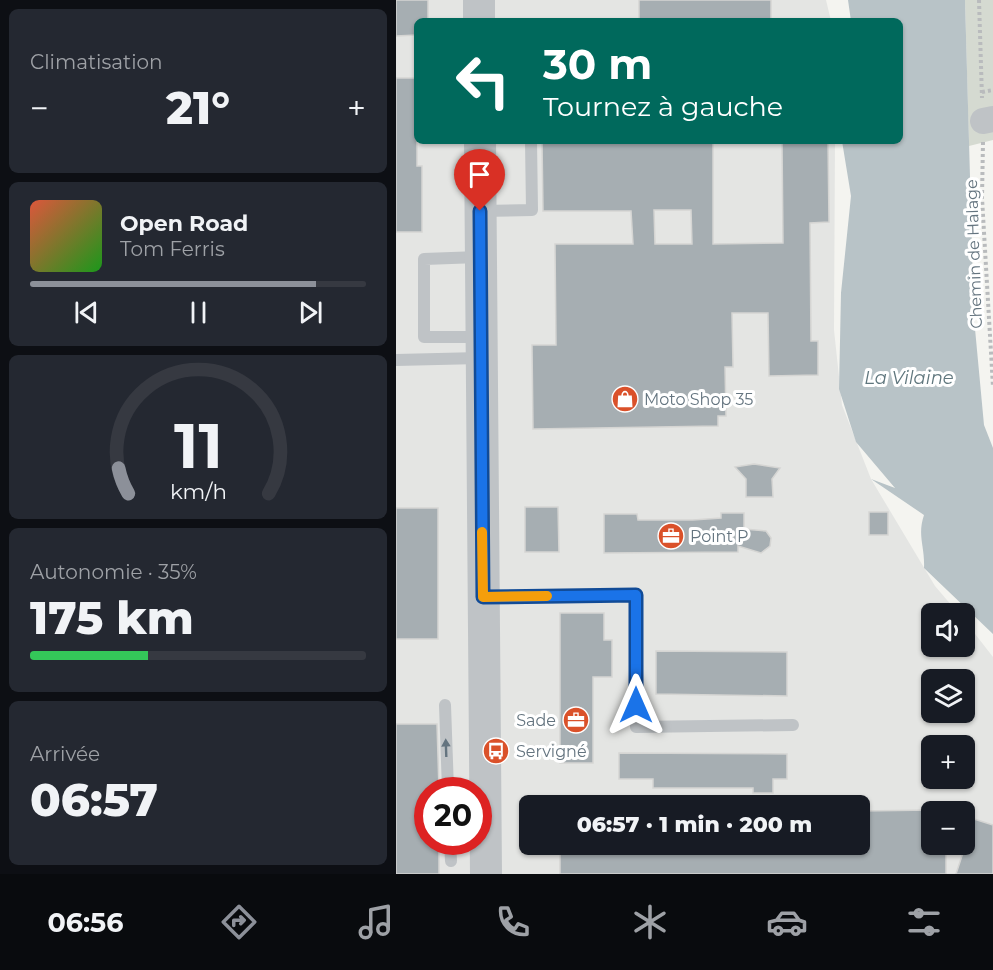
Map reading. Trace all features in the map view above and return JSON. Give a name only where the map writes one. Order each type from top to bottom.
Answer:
[{"type":"street","points":[[479,0],[479,18]]},
{"type":"street","points":[[480,144],[486,874]]},
{"type":"lane","points":[[480,211],[531,210],[531,144]]},
{"type":"lane","points":[[480,257],[424,259],[424,337],[481,347]]},
{"type":"lane","points":[[396,360],[481,347]]},
{"type":"lane","points":[[483,597],[636,595],[636,728],[793,725]]},
{"type":"lane","points":[[445,705],[448,777]]},
{"type":"lane","points":[[451,855],[451,861]]},
{"type":"path","points":[[979,0],[982,92],[993,90]]},
{"type":"path","name":"Chemin de Halage","points":[[988,120],[982,198],[993,387]]},
{"type":"shaded area","points":[[396,0],[826,0],[830,18],[414,18],[414,144],[835,144],[834,330],[842,405],[871,479],[935,586],[949,603],[921,603],[921,657],[975,657],[975,634],[993,657],[993,874],[396,874]]},
{"type":"shaded area","points":[[965,0],[993,0],[993,140],[969,146]]},
{"type":"water","name":"La Vilaine","points":[[848,0],[965,0],[974,318],[984,425],[993,448],[993,634],[975,617],[975,603],[961,603],[924,568],[921,529],[924,515],[871,479],[895,488],[856,442],[839,389],[841,293],[851,196],[842,144],[903,144],[903,18],[851,18]]},
{"type":"building","points":[[396,0],[428,0],[428,18],[414,18],[414,35],[396,36]]},
{"type":"building","points":[[639,0],[771,0],[771,18],[639,18]]},
{"type":"building","points":[[396,78],[414,78],[414,144],[417,144],[417,166],[422,166],[422,232],[396,232]]},
{"type":"building","points":[[542,144],[713,144],[713,244],[783,243],[782,144],[828,144],[829,222],[810,223],[811,341],[818,341],[818,375],[769,376],[768,313],[732,313],[733,367],[725,367],[726,416],[718,416],[718,426],[533,429],[532,345],[556,345],[555,244],[633,244],[631,211],[543,211]],"holes":[[[654,210],[691,210],[692,244],[655,244]]]},
{"type":"building","points":[[754,464],[780,468],[772,479],[773,497],[746,497],[746,479],[735,467]]},
{"type":"building","points":[[525,507],[558,507],[559,552],[525,552]]},
{"type":"building","points":[[396,508],[438,508],[438,639],[396,639]]},
{"type":"building","points":[[869,512],[888,512],[888,535],[869,535]]},
{"type":"building","name":"Point P","points":[[721,513],[744,513],[744,529],[766,531],[771,538],[770,546],[761,553],[738,546],[738,552],[604,553],[604,514],[637,514],[638,520],[693,520],[721,518]]},
{"type":"building","name":"Sade","points":[[560,613],[604,613],[604,640],[612,640],[612,677],[593,677],[593,763],[560,763]]},
{"type":"building","points":[[656,651],[787,652],[787,696],[656,694]]},
{"type":"building","points":[[396,724],[437,724],[439,777],[414,777],[414,855],[439,855],[439,874],[396,874]]},
{"type":"building","points":[[619,753],[787,754],[787,779],[773,779],[773,793],[753,793],[753,788],[653,788],[653,779],[619,779]]},
{"type":"building","points":[[921,810],[921,855],[946,855],[946,874],[560,874],[560,855],[870,855],[870,811]]},
{"type":"building","points":[[975,819],[993,825],[993,874],[956,874],[962,855],[975,855]]},
{"type":"slow traffic","points":[[482,532],[483,597],[547,596]]},
{"type":"place","name":"Moto Shop 35","points":[[625,399]]},
{"type":"place","name":"Point P","points":[[671,536]]},
{"type":"place","name":"Sade","points":[[576,720]]},
{"type":"place","name":"Servigné","points":[[496,751]]},
{"type":"route","points":[[480,211],[483,597],[636,595],[636,705]]}]
